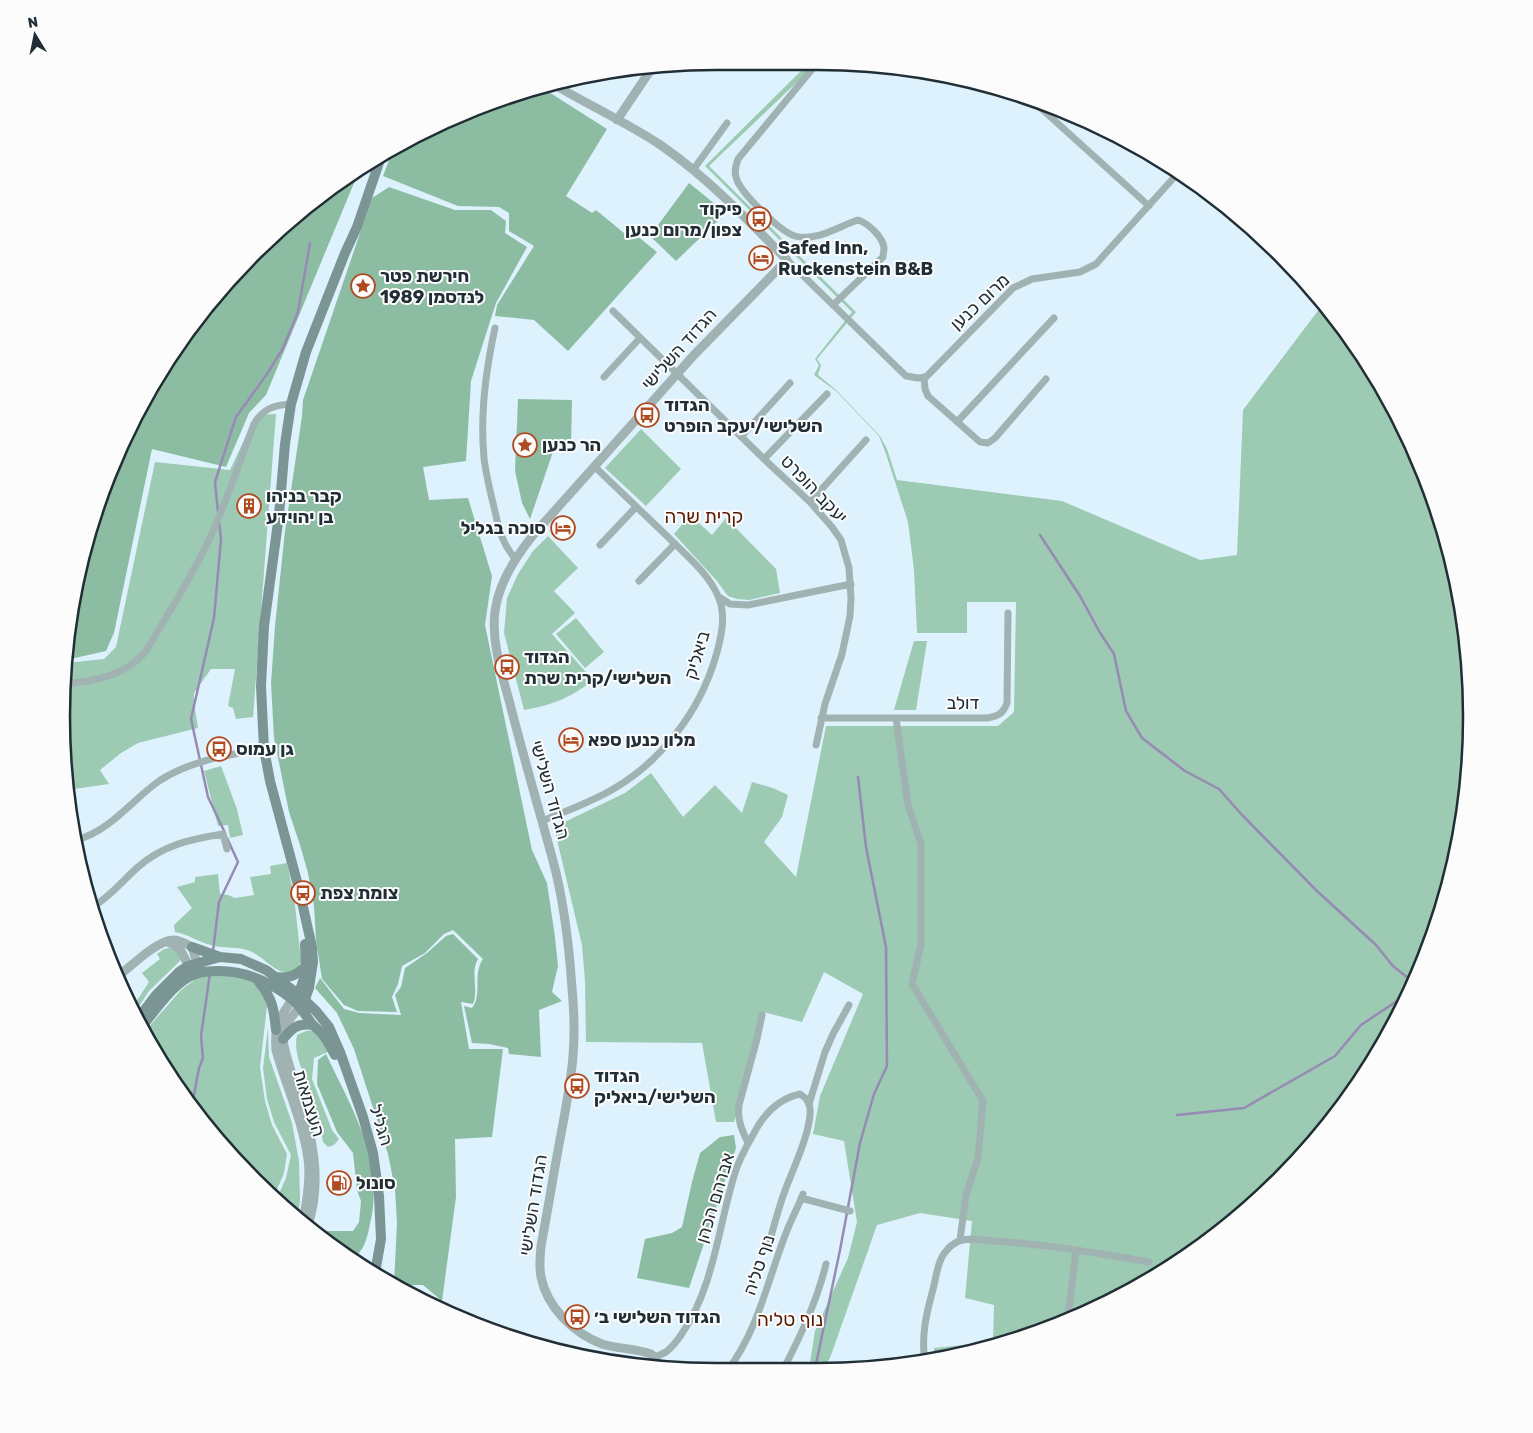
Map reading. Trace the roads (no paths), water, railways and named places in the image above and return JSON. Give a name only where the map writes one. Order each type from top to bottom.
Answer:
[{"type":"main road","points":[[299,1000],[312,975],[313,962],[300,889],[270,781],[264,749],[262,686],[264,626],[291,404],[306,352],[344,253],[357,227],[378,166]]},
{"type":"main road","points":[[299,1000],[305,974],[305,944],[308,933]]},
{"type":"main road","points":[[192,947],[220,957],[241,959],[266,970],[299,1000]]},
{"type":"main road","points":[[143,1013],[164,985],[192,964],[220,957]]},
{"type":"main road","points":[[276,978],[296,975],[305,966]]},
{"type":"main road","points":[[147,1021],[176,987],[187,978],[196,974],[228,972],[255,978],[299,1000]]},
{"type":"main road","points":[[255,978],[271,999],[276,1030]]},
{"type":"main road","name":"הגליל","points":[[299,1000],[314,1025],[323,1034],[348,1077]]},
{"type":"main road","name":"הגליל","points":[[299,1000],[329,1027],[363,1117],[373,1154],[378,1188],[381,1239],[376,1266]]},
{"type":"main road","points":[[283,1039],[293,1028],[304,1024],[314,1025]]},
{"type":"street","points":[[811,70],[738,159],[735,172],[738,185],[748,198],[782,229],[796,236],[821,234],[858,220],[866,222],[882,240],[884,247],[883,256],[834,305]]},
{"type":"street","points":[[617,120],[648,74]]},
{"type":"street","points":[[562,89],[662,147],[693,170],[744,216],[906,376],[924,377],[928,396],[980,442],[988,443],[995,438],[1046,379]]},
{"type":"street","points":[[1045,112],[1149,206]]},
{"type":"street","points":[[693,170],[727,124]]},
{"type":"street","name":"מרום כנען","points":[[924,377],[1013,288],[1032,279],[1080,272],[1096,264],[1174,178]]},
{"type":"street","name":"הגדוד השלישי","points":[[654,1360],[646,1352],[600,1343],[581,1332],[556,1311],[544,1289],[541,1276],[541,1246],[574,1056],[572,987],[566,925],[558,880],[522,752],[496,649],[494,621],[503,584],[521,551],[534,534],[677,375],[787,260]]},
{"type":"street","points":[[613,311],[677,375]]},
{"type":"street","points":[[957,422],[1054,318]]},
{"type":"street","points":[[495,328],[487,372],[483,434],[484,458],[487,479],[502,539],[507,550],[516,560]]},
{"type":"street","points":[[604,378],[640,338]]},
{"type":"street","name":"יעקב הופרט","points":[[677,375],[810,502],[842,540],[851,584],[850,616],[842,654],[821,718],[816,745]]},
{"type":"street","points":[[740,437],[790,383]]},
{"type":"street","points":[[764,459],[827,394]]},
{"type":"street","points":[[71,683],[88,682],[115,674],[138,660],[146,651],[194,570],[218,522],[259,415],[266,409],[291,404]]},
{"type":"street","points":[[810,502],[866,440]]},
{"type":"street","name":"ביאליק","points":[[542,821],[591,801],[615,788],[652,760],[678,731],[691,712],[712,669],[720,643],[722,610],[719,597],[713,585],[675,544],[595,467]]},
{"type":"street","points":[[600,544],[636,507]]},
{"type":"street","points":[[639,581],[675,544]]},
{"type":"street","points":[[719,597],[730,604],[748,606],[851,584]]},
{"type":"street","name":"דולב","points":[[821,718],[987,718],[998,716],[1004,711],[1007,703],[1008,613]]},
{"type":"street","points":[[896,718],[908,805],[921,844],[921,944],[912,984],[983,1101],[978,1158],[966,1195],[960,1240]]},
{"type":"street","points":[[81,838],[104,827],[149,789],[176,771],[210,759],[264,749]]},
{"type":"street","points":[[98,903],[147,860],[175,844],[222,834],[227,849]]},
{"type":"street","points":[[123,973],[155,947],[166,941],[175,940],[192,947],[192,964]]},
{"type":"street","points":[[166,941],[177,945],[192,964],[196,974]]},
{"type":"street","points":[[283,1039],[287,1023],[299,1000]]},
{"type":"street","name":"העצמאות","points":[[299,1000],[282,1014],[276,1030],[276,1050],[297,1115],[308,1159],[309,1176],[304,1214]]},
{"type":"street","points":[[769,1244],[785,1190],[806,1132],[810,1113],[809,1104],[825,1052],[849,1005]]},
{"type":"street","points":[[748,1143],[737,1116],[762,1015]]},
{"type":"street","name":"העצמאות","points":[[283,1039],[291,1071],[304,1109],[315,1158],[315,1184],[310,1219]]},
{"type":"street","name":"אברהם הכהן","points":[[658,1360],[678,1340],[698,1307],[734,1175],[748,1143],[766,1113],[776,1105],[791,1096],[800,1094],[806,1098],[809,1104]]},
{"type":"street","name":"נוף טליה","points":[[733,1363],[746,1340],[759,1310],[786,1232],[802,1196],[850,1211]]},
{"type":"street","points":[[924,1354],[924,1328],[942,1257],[947,1249],[960,1240],[976,1239],[1016,1242],[1149,1262]]},
{"type":"street","points":[[1069,1312],[1076,1250]]},
{"type":"street","points":[[786,1363],[810,1314],[826,1264]]},
{"type":"waterway","points":[[218,512],[215,482],[236,417],[283,348],[298,312],[310,243]]},
{"type":"waterway","points":[[219,522],[221,539],[214,618],[191,719],[208,797],[225,833]]},
{"type":"waterway","points":[[1040,535],[1080,596],[1114,654],[1126,711],[1142,738],[1185,771],[1219,789],[1317,891],[1376,945],[1393,966],[1408,978]]},
{"type":"waterway","points":[[816,1363],[860,1143],[874,1094],[887,1066],[886,947],[866,847],[858,777]]},
{"type":"waterway","points":[[213,951],[219,902],[238,862],[227,838]]},
{"type":"waterway","points":[[194,1096],[199,1068],[203,1058],[201,1036],[210,973]]},
{"type":"waterway","points":[[1177,1115],[1244,1108],[1335,1056],[1361,1025],[1396,1002]]},
{"type":"place","name":"פיקוד צפון/מרום כנען","points":[[759,219]]},
{"type":"place","name":"Safed Inn, Ruckenstein B&B","points":[[761,258]]},
{"type":"place","name":"חירשת פטר לנדסמן 1989","points":[[363,286]]},
{"type":"place","name":"הגדוד השלישי/יעקב הופרט","points":[[647,415]]},
{"type":"place","name":"הר כנען","points":[[525,445]]},
{"type":"place","name":"קבר בניהו בן יהוידע","points":[[249,506]]},
{"type":"place","name":"סוכה בגליל","points":[[563,528]]},
{"type":"place","name":"הגדוד השלישי/קרית שרת","points":[[507,667]]},
{"type":"place","name":"מלון כנען ספא","points":[[571,740]]},
{"type":"place","name":"גן עמוס","points":[[219,749]]},
{"type":"place","name":"צומת צפת","points":[[303,893]]},
{"type":"place","name":"הגדוד השלישי/ביאליק","points":[[577,1086]]},
{"type":"place","name":"סונול","points":[[339,1183]]},
{"type":"place","name":"הגדוד השלישי ב׳","points":[[577,1317]]},
{"type":"district","name":"קרית שרה","points":[[704,516]]},
{"type":"district","name":"נוף טליה","points":[[790,1319]]}]
